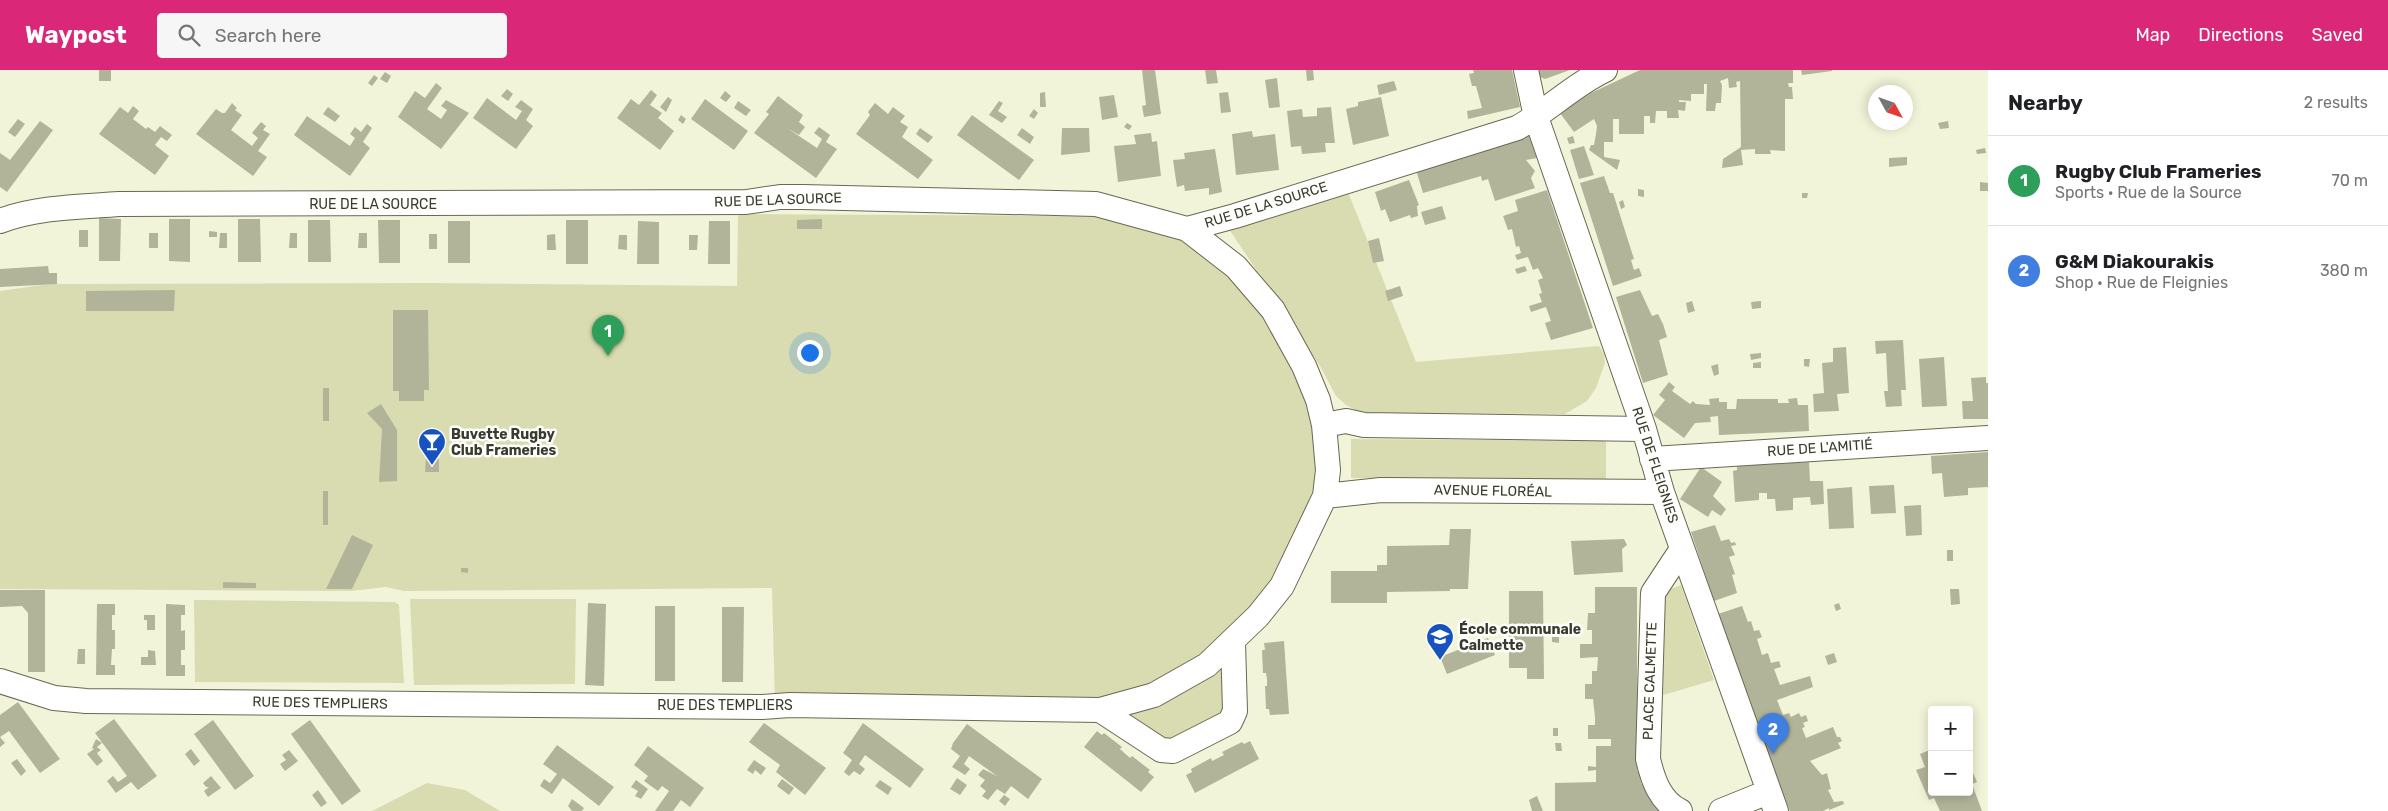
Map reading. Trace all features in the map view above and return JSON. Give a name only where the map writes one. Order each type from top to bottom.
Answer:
[{"type":"street","name":"RUE DE FLEIGNIES","points":[[1526,70],[1536,118],[1644,429],[1662,492],[1772,801]]},
{"type":"street","name":"RUE DE LA SOURCE","points":[[0,222],[13,216],[57,208],[119,204],[746,202],[780,197],[803,197],[1096,204],[1187,228],[1223,220],[1516,128],[1536,118],[1590,78],[1605,70]]},
{"type":"street","name":"RUE DES TEMPLIERS","points":[[0,681],[54,698],[86,701],[757,707],[790,705],[1100,710],[1154,695],[1207,665],[1233,642],[1282,586],[1325,496],[1328,470],[1324,425],[1318,400],[1304,366],[1273,310],[1236,267],[1187,228]]},
{"type":"street","points":[[1324,425],[1346,421],[1364,425],[1644,429]]},
{"type":"street","name":"RUE DE L'AMITIÉ","points":[[1652,459],[1988,438]]},
{"type":"street","name":"AVENUE FLORÉAL","points":[[1325,496],[1381,490],[1662,492]]},
{"type":"street","name":"PLACE CALMETTE","points":[[1680,811],[1661,794],[1653,781],[1648,759],[1653,593],[1682,549]]},
{"type":"street","points":[[1100,710],[1161,750],[1173,752],[1230,722],[1235,711],[1233,642]]},
{"type":"street","points":[[1721,811],[1772,801]]},
{"type":"green space","points":[[1344,182],[1416,362],[1599,346],[1604,354],[1605,363],[1596,388],[1587,401],[1565,414],[1361,413],[1346,405],[1336,396],[1320,366],[1223,220]]},
{"type":"green space","points":[[738,214],[1090,216],[1130,224],[1212,250],[1304,366],[1325,496],[1233,642],[1235,711],[1173,751],[1100,710],[775,706],[772,588],[404,591],[386,587],[351,591],[0,589],[0,291],[49,284],[428,283],[737,286]]},
{"type":"green space","points":[[1351,439],[1606,441],[1606,480],[1351,478]]},
{"type":"green space","points":[[1681,585],[1714,680],[1660,696],[1662,592]]},
{"type":"green space","points":[[410,599],[576,599],[575,684],[414,685]]},
{"type":"green space","points":[[194,600],[395,602],[399,605],[404,683],[195,682]]},
{"type":"green space","points":[[427,783],[465,790],[500,811],[372,811]]},
{"type":"building","points":[[99,70],[111,70],[111,81],[99,81]]},
{"type":"building","points":[[1142,70],[1155,70],[1161,114],[1144,117],[1142,106],[1146,105]]},
{"type":"building","points":[[1205,70],[1216,70],[1218,83],[1207,84]]},
{"type":"building","points":[[1306,70],[1313,70],[1314,80],[1307,81]]},
{"type":"building","points":[[1473,70],[1512,70],[1520,107],[1468,119],[1467,111],[1482,108],[1476,86],[1472,86],[1469,74],[1474,73]]},
{"type":"building","points":[[1539,70],[1570,70],[1545,79],[1540,77]]},
{"type":"building","points":[[1640,70],[1793,70],[1793,83],[1788,83],[1789,87],[1792,87],[1793,99],[1785,99],[1785,151],[1770,150],[1771,154],[1755,154],[1755,149],[1741,150],[1743,165],[1722,168],[1723,159],[1741,147],[1740,81],[1736,82],[1737,87],[1729,88],[1728,78],[1720,81],[1722,85],[1721,103],[1716,103],[1715,111],[1706,111],[1707,84],[1704,84],[1704,94],[1691,94],[1691,101],[1679,100],[1679,102],[1686,102],[1685,111],[1678,110],[1679,118],[1667,118],[1667,111],[1656,111],[1655,123],[1650,123],[1650,116],[1644,116],[1644,134],[1619,134],[1619,119],[1613,119],[1613,142],[1604,142],[1604,157],[1620,160],[1617,170],[1589,150],[1591,145],[1594,145],[1596,134],[1597,126],[1594,119],[1574,132],[1560,113],[1591,93]]},
{"type":"building","points":[[1801,70],[1832,70],[1832,71],[1802,75]]},
{"type":"building","points":[[385,72],[391,76],[387,83],[380,79]]},
{"type":"building","points":[[374,75],[378,78],[372,86],[368,83]]},
{"type":"building","points":[[1277,78],[1280,107],[1269,108],[1265,80]]},
{"type":"building","points":[[1394,81],[1397,90],[1379,95],[1377,85]]},
{"type":"building","points":[[436,83],[442,88],[427,109],[441,119],[447,110],[441,106],[446,100],[469,113],[441,149],[398,117],[415,91],[425,98]]},
{"type":"building","points":[[507,89],[513,94],[508,101],[501,96]]},
{"type":"building","points":[[651,90],[657,95],[650,105],[662,113],[658,118],[674,131],[660,150],[617,118],[631,99],[639,105]]},
{"type":"building","points":[[725,91],[731,96],[726,102],[720,98]]},
{"type":"building","points":[[1045,92],[1046,107],[1040,107],[1040,93]]},
{"type":"building","points":[[1228,92],[1231,112],[1221,113],[1219,93]]},
{"type":"building","points":[[1114,95],[1118,117],[1102,120],[1099,97]]},
{"type":"building","points":[[778,96],[803,115],[799,122],[805,127],[799,135],[787,128],[817,148],[822,139],[814,133],[819,127],[830,135],[826,142],[837,149],[816,178],[754,133],[769,114],[766,112]]},
{"type":"building","points":[[668,97],[672,100],[666,112],[660,107]]},
{"type":"building","points":[[1381,97],[1389,136],[1353,145],[1346,109],[1358,106],[1358,102]]},
{"type":"building","points":[[487,98],[516,120],[522,111],[515,107],[521,100],[533,109],[526,120],[533,126],[516,149],[473,118]]},
{"type":"building","points":[[705,99],[748,131],[734,150],[691,119]]},
{"type":"building","points":[[738,101],[751,110],[746,116],[734,108]]},
{"type":"building","points":[[999,101],[1003,103],[998,111],[1007,117],[1002,123],[989,115]]},
{"type":"building","points":[[232,103],[237,108],[235,110],[242,115],[231,130],[252,146],[258,138],[252,133],[261,122],[266,126],[263,130],[270,134],[258,151],[267,157],[253,176],[196,134],[216,109],[225,113]]},
{"type":"building","points":[[875,103],[888,114],[893,107],[905,116],[900,122],[908,127],[902,137],[933,160],[918,179],[856,134],[870,115],[868,112]]},
{"type":"building","points":[[133,106],[139,111],[133,119],[146,129],[148,127],[155,132],[160,126],[172,135],[167,141],[161,137],[155,145],[169,156],[155,175],[99,134],[120,107],[128,113]]},
{"type":"building","points":[[328,107],[340,116],[335,122],[323,114]]},
{"type":"building","points":[[1331,107],[1335,143],[1325,143],[1326,152],[1302,154],[1301,146],[1291,147],[1287,111],[1302,109],[1303,117],[1317,116],[1317,108]]},
{"type":"building","points":[[1034,109],[1038,113],[1034,119],[1029,116]]},
{"type":"building","points":[[681,115],[686,119],[683,124],[678,120]]},
{"type":"building","points":[[972,115],[1034,160],[1019,180],[957,135]]},
{"type":"building","points":[[307,116],[350,146],[355,138],[350,134],[355,127],[361,132],[367,124],[372,128],[363,142],[370,148],[350,176],[294,135]]},
{"type":"building","points":[[18,119],[25,124],[15,137],[8,132]]},
{"type":"building","points":[[40,121],[53,130],[7,192],[0,187],[0,153],[10,160]]},
{"type":"building","points":[[1948,121],[1949,128],[1940,129],[1938,123]]},
{"type":"building","points":[[1127,123],[1132,126],[1129,130],[1124,127]]},
{"type":"building","points":[[920,128],[933,137],[928,143],[916,134]]},
{"type":"building","points":[[1022,128],[1034,137],[1030,144],[1017,135]]},
{"type":"building","points":[[1062,128],[1089,128],[1090,152],[1061,155]]},
{"type":"building","points":[[1252,131],[1253,137],[1275,134],[1279,170],[1236,175],[1232,134]]},
{"type":"building","points":[[1151,133],[1152,142],[1157,141],[1161,176],[1118,182],[1114,146],[1136,144],[1134,135]]},
{"type":"building","points":[[1529,135],[1537,158],[1526,160],[1535,171],[1531,178],[1535,188],[1495,201],[1488,179],[1482,181],[1481,176],[1423,193],[1416,170]]},
{"type":"building","points":[[1573,136],[1575,143],[1569,144],[1567,138]]},
{"type":"building","points":[[1584,146],[1594,175],[1579,179],[1570,150]]},
{"type":"building","points":[[1985,148],[1986,153],[1977,154],[1976,150]]},
{"type":"building","points":[[1215,149],[1222,192],[1209,195],[1209,188],[1185,191],[1184,185],[1177,187],[1173,160],[1185,159],[1184,153]]},
{"type":"building","points":[[1907,157],[1907,165],[1889,167],[1889,158]]},
{"type":"building","points":[[1604,176],[1610,193],[1613,193],[1634,259],[1631,260],[1634,270],[1639,268],[1642,276],[1613,286],[1580,183]]},
{"type":"building","points":[[1409,180],[1419,205],[1417,206],[1418,216],[1411,218],[1410,215],[1390,222],[1385,209],[1381,211],[1375,192]]},
{"type":"building","points":[[1980,182],[1988,183],[1988,191],[1980,191]]},
{"type":"building","points":[[1638,189],[1644,190],[1644,197],[1638,196]]},
{"type":"building","points":[[1547,190],[1593,328],[1551,340],[1545,323],[1551,321],[1546,307],[1531,312],[1529,306],[1542,302],[1539,294],[1542,293],[1538,280],[1543,278],[1538,268],[1533,270],[1528,257],[1517,260],[1515,255],[1521,253],[1519,246],[1516,247],[1512,229],[1508,230],[1503,216],[1518,211],[1515,200]]},
{"type":"building","points":[[1802,193],[1808,193],[1807,198],[1802,198]]},
{"type":"building","points":[[1623,200],[1625,207],[1621,209],[1619,202]]},
{"type":"building","points":[[1442,206],[1446,219],[1425,225],[1421,212]]},
{"type":"building","points":[[99,218],[121,219],[120,261],[99,261]]},
{"type":"building","points":[[169,219],[190,219],[190,262],[169,261]]},
{"type":"building","points":[[238,219],[260,219],[261,262],[238,262]]},
{"type":"building","points":[[822,219],[822,229],[797,229],[797,220]]},
{"type":"building","points":[[308,220],[330,220],[331,262],[308,262]]},
{"type":"building","points":[[378,220],[400,220],[400,263],[379,263]]},
{"type":"building","points":[[566,220],[588,220],[588,264],[566,264]]},
{"type":"building","points":[[448,221],[470,221],[470,263],[448,263]]},
{"type":"building","points":[[638,221],[659,222],[659,264],[637,264]]},
{"type":"building","points":[[709,221],[730,221],[730,264],[708,264]]},
{"type":"building","points":[[79,230],[88,230],[88,247],[79,247]]},
{"type":"building","points":[[209,231],[217,232],[217,237],[209,237]]},
{"type":"building","points":[[149,233],[158,233],[158,248],[149,248]]},
{"type":"building","points":[[220,233],[227,233],[227,248],[219,248]]},
{"type":"building","points":[[290,233],[297,233],[297,248],[289,248]]},
{"type":"building","points":[[359,233],[367,233],[367,248],[358,248]]},
{"type":"building","points":[[429,234],[437,234],[437,249],[429,249]]},
{"type":"building","points":[[555,234],[556,250],[547,250],[547,235]]},
{"type":"building","points":[[619,235],[627,235],[627,250],[618,249]]},
{"type":"building","points":[[689,235],[698,235],[697,250],[689,250]]},
{"type":"building","points":[[1379,238],[1384,261],[1373,263],[1368,241]]},
{"type":"building","points":[[48,266],[49,273],[57,273],[57,284],[0,287],[0,269]]},
{"type":"building","points":[[1525,266],[1527,271],[1517,274],[1515,269]]},
{"type":"building","points":[[1400,286],[1403,296],[1388,301],[1385,291]]},
{"type":"building","points":[[175,290],[174,311],[86,311],[86,291]]},
{"type":"building","points":[[1640,290],[1652,316],[1658,314],[1667,337],[1659,340],[1668,375],[1643,383],[1616,297]]},
{"type":"building","points":[[1692,301],[1695,311],[1688,313],[1686,303]]},
{"type":"building","points":[[1761,301],[1761,308],[1752,309],[1751,302]]},
{"type":"building","points":[[393,310],[428,310],[429,390],[424,390],[424,401],[399,401],[399,391],[393,391]]},
{"type":"building","points":[[1903,340],[1906,390],[1901,390],[1902,406],[1886,407],[1884,391],[1888,391],[1886,353],[1876,354],[1875,341]]},
{"type":"building","points":[[1846,347],[1849,393],[1837,394],[1839,411],[1814,412],[1813,394],[1824,393],[1822,363],[1833,362],[1833,348]]},
{"type":"building","points":[[1761,353],[1761,358],[1751,360],[1750,354]]},
{"type":"building","points":[[1944,357],[1947,406],[1922,407],[1919,359]]},
{"type":"building","points":[[1804,359],[1810,359],[1809,367],[1804,366]]},
{"type":"building","points":[[1761,362],[1761,368],[1753,368],[1753,363]]},
{"type":"building","points":[[1718,364],[1719,374],[1714,376],[1711,366]]},
{"type":"building","points":[[1986,377],[1986,383],[1988,383],[1988,419],[1963,419],[1962,401],[1973,401],[1971,378]]},
{"type":"building","points":[[1669,382],[1675,387],[1672,391],[1690,404],[1693,401],[1696,404],[1710,405],[1709,399],[1719,398],[1719,402],[1727,402],[1727,409],[1736,409],[1737,399],[1778,399],[1778,403],[1789,403],[1788,399],[1797,398],[1798,405],[1808,405],[1809,431],[1719,435],[1718,416],[1710,417],[1711,422],[1695,423],[1684,438],[1653,415],[1665,400],[1659,395]]},
{"type":"building","points":[[323,388],[329,388],[329,421],[323,421]]},
{"type":"building","points":[[381,404],[397,430],[397,481],[379,482],[382,429],[367,413]]},
{"type":"building","points":[[1988,452],[1988,487],[1968,488],[1968,495],[1944,497],[1942,473],[1932,474],[1931,456]]},
{"type":"building","name":"Buvette Rugby Club Frameries","points":[[426,458],[439,459],[439,472],[425,472]]},
{"type":"building","points":[[1809,462],[1810,481],[1823,481],[1824,504],[1811,505],[1810,497],[1793,498],[1793,510],[1776,511],[1775,499],[1767,499],[1767,493],[1759,493],[1759,500],[1735,502],[1733,471],[1737,470],[1737,466]]},
{"type":"building","points":[[1701,467],[1722,482],[1713,496],[1726,509],[1721,516],[1712,510],[1708,517],[1680,499]]},
{"type":"building","points":[[1894,485],[1896,513],[1871,514],[1869,486]]},
{"type":"building","points":[[1852,487],[1854,528],[1829,529],[1827,489]]},
{"type":"building","points":[[323,491],[328,491],[328,525],[323,525]]},
{"type":"building","points":[[1921,505],[1922,535],[1906,536],[1904,506]]},
{"type":"building","points":[[1715,525],[1721,541],[1729,539],[1731,543],[1735,542],[1736,545],[1731,546],[1735,555],[1729,557],[1735,574],[1732,575],[1737,593],[1714,601],[1691,532]]},
{"type":"building","points":[[1450,529],[1471,529],[1468,589],[1387,592],[1387,603],[1331,603],[1331,571],[1377,571],[1377,565],[1387,565],[1387,546],[1449,545]]},
{"type":"building","points":[[352,535],[373,545],[352,589],[326,589]]},
{"type":"building","points":[[1624,539],[1627,545],[1622,549],[1623,572],[1574,575],[1571,541]]},
{"type":"building","points":[[1947,550],[1953,550],[1953,561],[1947,561]]},
{"type":"building","points":[[461,568],[468,568],[468,573],[461,572]]},
{"type":"building","points":[[223,582],[256,583],[256,588],[223,588]]},
{"type":"building","points":[[1595,587],[1637,587],[1637,771],[1640,771],[1641,783],[1666,811],[1555,811],[1555,783],[1596,782],[1596,770],[1588,771],[1588,766],[1596,767],[1596,746],[1611,746],[1611,739],[1588,739],[1588,725],[1595,725],[1595,717],[1593,699],[1585,699],[1585,684],[1592,684],[1592,671],[1597,671],[1598,657],[1580,658],[1580,644],[1592,644],[1592,630],[1587,630],[1588,613],[1595,613]]},
{"type":"building","points":[[1950,589],[1959,589],[1960,604],[1951,605]]},
{"type":"building","points":[[0,590],[45,590],[45,672],[28,672],[28,613],[22,606],[0,607]]},
{"type":"building","points":[[1509,591],[1543,591],[1544,679],[1527,679],[1527,668],[1509,668]]},
{"type":"building","points":[[588,603],[606,604],[604,686],[585,685]]},
{"type":"building","points":[[1839,603],[1841,609],[1836,611],[1834,605]]},
{"type":"building","points":[[97,604],[115,604],[115,615],[112,615],[112,630],[115,630],[115,649],[112,649],[111,665],[115,665],[115,675],[96,675]]},
{"type":"building","points":[[166,604],[185,605],[185,615],[181,615],[181,631],[185,630],[185,650],[181,650],[181,665],[185,665],[185,676],[166,676]]},
{"type":"building","points":[[655,606],[675,606],[675,681],[655,681]]},
{"type":"building","points":[[1742,606],[1748,622],[1751,621],[1754,631],[1759,630],[1762,637],[1757,639],[1762,655],[1768,653],[1771,663],[1779,661],[1781,667],[1774,669],[1780,685],[1810,676],[1813,687],[1777,700],[1783,715],[1789,713],[1791,717],[1799,713],[1801,717],[1806,715],[1808,721],[1803,723],[1805,727],[1802,728],[1806,738],[1833,727],[1837,737],[1840,737],[1842,741],[1838,743],[1841,748],[1810,761],[1822,775],[1827,773],[1831,789],[1828,790],[1834,802],[1843,801],[1844,804],[1823,811],[1790,811],[1748,711],[1753,709],[1718,614]]},
{"type":"building","points":[[722,607],[744,607],[743,682],[722,682]]},
{"type":"building","points":[[144,615],[155,615],[155,630],[147,630],[147,620],[144,620]]},
{"type":"building","points":[[1552,637],[1559,637],[1559,643],[1552,642]]},
{"type":"building","points":[[1488,638],[1495,655],[1447,674],[1440,657]]},
{"type":"building","points":[[1284,641],[1289,714],[1270,715],[1269,709],[1266,709],[1265,686],[1267,686],[1267,679],[1266,673],[1263,673],[1262,650],[1265,650],[1264,643]]},
{"type":"building","points":[[78,649],[85,649],[85,664],[77,664]]},
{"type":"building","points":[[148,650],[155,651],[156,665],[141,665],[141,657],[148,657]]},
{"type":"building","points":[[1834,653],[1837,662],[1828,665],[1825,656]]},
{"type":"building","points":[[18,702],[60,759],[40,773],[9,731],[0,737],[0,715]]},
{"type":"building","points":[[114,719],[157,776],[138,790],[131,782],[116,793],[107,781],[113,776],[118,782],[127,776],[95,733]]},
{"type":"building","points":[[213,720],[254,776],[235,790],[194,734]]},
{"type":"building","points":[[310,720],[361,791],[342,805],[291,734]]},
{"type":"building","points":[[764,723],[826,768],[805,795],[776,772],[780,765],[749,742]]},
{"type":"building","points":[[863,723],[924,769],[910,788],[865,755],[859,764],[865,769],[860,775],[854,771],[849,776],[844,772],[852,760],[843,753]]},
{"type":"building","points":[[967,724],[1042,779],[1028,799],[1011,786],[1005,794],[997,789],[988,800],[982,796],[986,791],[980,786],[985,780],[978,775],[983,769],[997,776],[969,756],[964,764],[970,769],[965,775],[952,767],[960,756],[951,749],[953,743]]},
{"type":"building","points":[[1553,728],[1558,728],[1558,736],[1553,736]]},
{"type":"building","points":[[1097,731],[1102,735],[1104,733],[1122,747],[1120,749],[1130,758],[1132,756],[1150,770],[1148,772],[1154,777],[1141,792],[1084,747]]},
{"type":"building","points":[[0,737],[5,743],[0,747]]},
{"type":"building","points":[[96,739],[102,743],[97,747],[101,750],[97,753],[103,761],[97,766],[87,754],[94,749],[92,748]]},
{"type":"building","points":[[1250,741],[1259,759],[1195,793],[1186,775],[1192,772],[1191,769],[1211,758],[1212,761],[1224,755],[1222,752],[1242,742],[1244,744]]},
{"type":"building","points":[[1555,743],[1561,743],[1562,751],[1556,751]]},
{"type":"building","points":[[557,745],[614,787],[599,806],[563,778],[552,794],[540,786],[544,779],[550,783],[557,774],[543,764]]},
{"type":"building","points":[[648,746],[704,788],[690,807],[681,800],[673,811],[655,811],[669,791],[662,786],[658,791],[644,781],[648,776],[634,765]]},
{"type":"building","points":[[191,749],[200,761],[194,766],[185,754]]},
{"type":"building","points":[[289,750],[298,761],[285,771],[280,764],[286,760],[282,755]]},
{"type":"building","points":[[1928,751],[1928,796],[1973,796],[1973,787],[1982,811],[1940,811],[1934,798],[1929,800],[1916,770],[1925,767],[1920,754]]},
{"type":"building","points":[[17,759],[26,771],[21,776],[11,763]]},
{"type":"building","points":[[754,760],[766,768],[761,775],[755,770],[753,774],[747,770]]},
{"type":"building","points":[[1973,773],[1977,782],[1973,784]]},
{"type":"building","points":[[211,776],[221,788],[208,797],[204,791],[209,787],[206,787],[203,783]]},
{"type":"building","points":[[957,778],[967,785],[960,795],[950,789]]},
{"type":"building","points":[[782,779],[794,788],[789,795],[777,786]]},
{"type":"building","points":[[636,780],[648,789],[641,799],[635,796],[638,791],[631,787]]},
{"type":"building","points":[[880,780],[892,788],[888,795],[875,786]]},
{"type":"building","points":[[318,790],[327,803],[321,807],[312,795]]},
{"type":"building","points":[[1004,795],[1010,799],[1005,806],[999,801]]},
{"type":"building","points":[[1537,796],[1543,811],[1532,811],[1529,800]]},
{"type":"building","points":[[572,799],[584,808],[582,811],[572,811],[568,806]]},
{"type":"place","name":"Rugby Club Frameries","points":[[608,356]]},
{"type":"place","name":"Buvette Rugby Club Frameries","points":[[432,466]]},
{"type":"place","name":"École communale Calmette","points":[[1440,661]]},
{"type":"place","name":"G&M Diakourakis","points":[[1773,754]]}]
